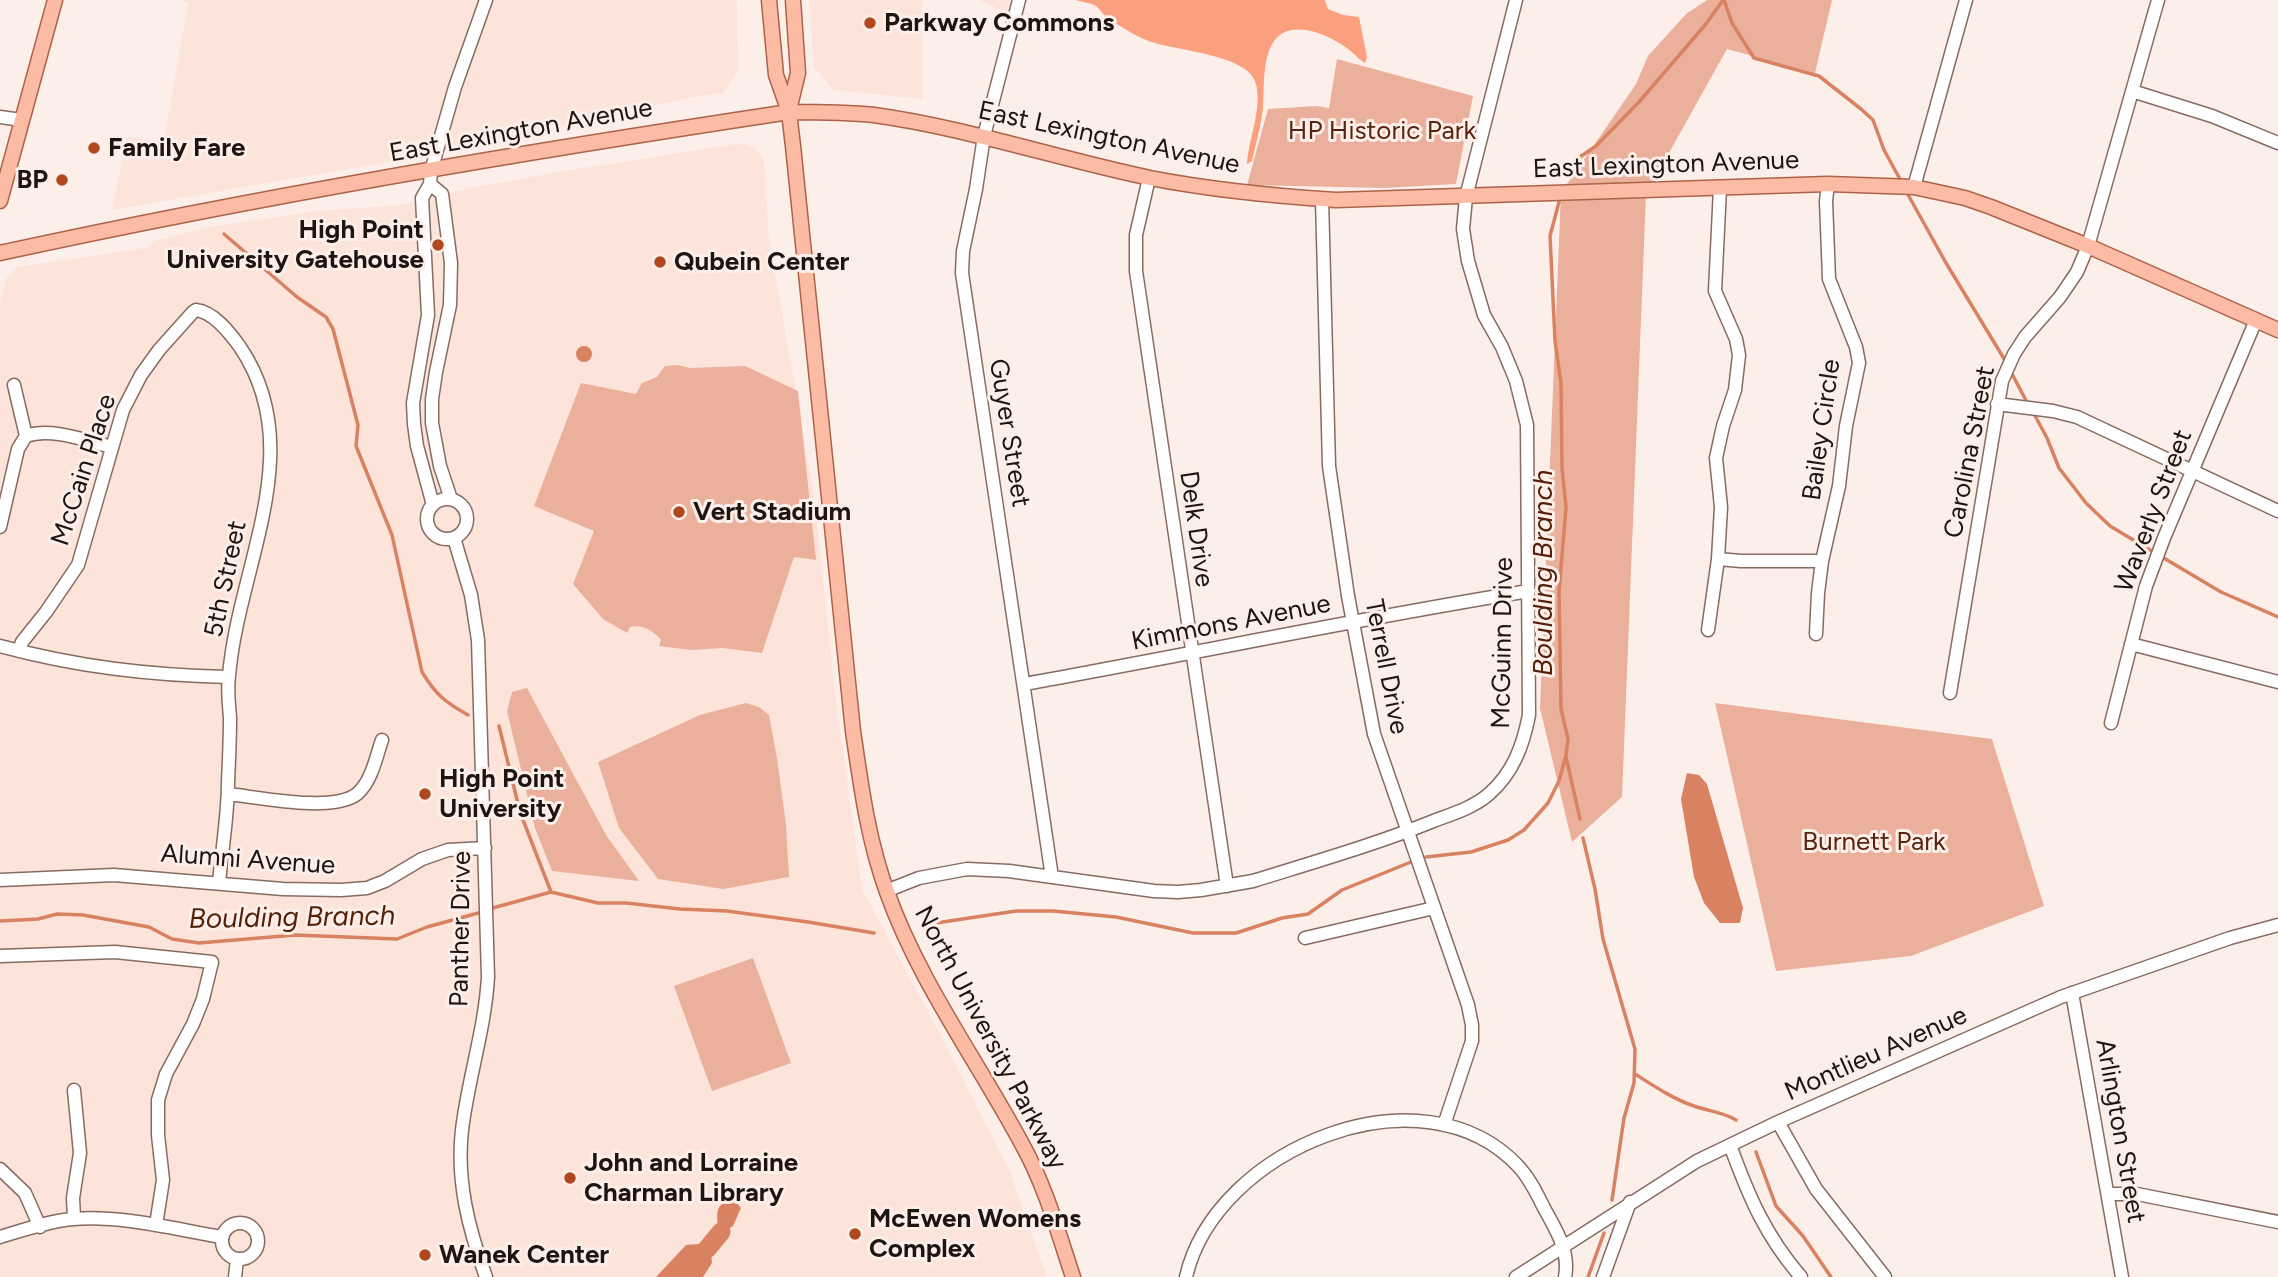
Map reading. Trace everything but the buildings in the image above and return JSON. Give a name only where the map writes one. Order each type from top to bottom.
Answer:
[{"type":"main road","points":[[0,201],[55,0]]},
{"type":"main road","name":"North University Parkway","points":[[769,0],[776,75],[789,112],[853,732],[866,818],[887,891],[931,988],[1023,1146],[1046,1198],[1073,1277]]},
{"type":"main road","name":"North University Parkway","points":[[789,112],[798,73],[793,0]]},
{"type":"main road","name":"East Lexington Avenue","points":[[0,253],[107,230],[431,177],[574,145],[789,112],[875,116],[984,136],[1149,178],[1238,192],[1322,199],[1466,197],[1828,184],[1914,187],[1965,198],[2088,246],[2278,330]]},
{"type":"street","points":[[433,505],[417,446],[413,403],[428,322],[429,295],[422,198],[431,177],[455,87],[486,0]]},
{"type":"street","name":"Guyer Street","points":[[1019,0],[984,136],[976,189],[962,251],[962,273],[1052,877]]},
{"type":"street","name":"McGuinn Drive","points":[[887,891],[919,878],[968,869],[1154,891],[1178,892],[1227,886],[1253,881],[1407,832],[1476,805],[1501,783],[1517,759],[1525,739],[1529,715],[1527,425],[1516,381],[1502,347],[1484,315],[1468,261],[1463,229],[1466,197],[1516,0]]},
{"type":"street","points":[[1914,187],[1965,0]]},
{"type":"street","name":"Carolina Street","points":[[1950,692],[2002,381],[2025,337],[2060,298],[2077,272],[2088,246],[2158,0]]},
{"type":"street","points":[[2132,91],[2212,116],[2278,143]]},
{"type":"street","points":[[0,117],[21,120]]},
{"type":"street","points":[[431,177],[442,194],[451,263],[450,305],[432,399],[435,443],[451,499]]},
{"type":"street","name":"Delk Drive","points":[[1149,178],[1136,235],[1136,271],[1227,886]]},
{"type":"street","name":"Bailey Circle","points":[[1816,634],[1822,561],[1839,486],[1846,426],[1859,363],[1856,348],[1829,279],[1826,201],[1828,184]]},
{"type":"street","points":[[1708,630],[1718,559],[1721,507],[1716,458],[1735,390],[1739,355],[1736,338],[1715,291],[1720,188]]},
{"type":"street","name":"Terrell Drive","points":[[1322,199],[1329,466],[1353,622],[1374,734],[1468,1005],[1472,1025],[1469,1052],[1444,1125]]},
{"type":"street","name":"McCain Place","points":[[19,651],[78,565],[123,410],[141,375],[193,312],[200,310]]},
{"type":"street","name":"5th Street","points":[[200,310],[232,335],[244,354],[266,399],[271,433],[268,497],[243,593],[228,677],[228,794],[219,883]]},
{"type":"street","name":"Waverly Street","points":[[2112,723],[2146,586],[2256,320]]},
{"type":"street","points":[[14,385],[26,436]]},
{"type":"street","points":[[1997,404],[2077,417],[2278,512]]},
{"type":"street","points":[[0,527],[18,449],[26,436],[42,432],[112,447]]},
{"type":"street","points":[[451,499],[462,506],[467,517],[464,530],[454,538],[441,538],[430,530],[427,517],[438,501],[451,499]]},
{"type":"street","name":"Panther Drive","points":[[454,538],[471,595],[478,640],[487,932],[487,992],[462,1133],[461,1184],[471,1235],[486,1277]]},
{"type":"street","points":[[1718,559],[1822,561]]},
{"type":"street","name":"Kimmons Avenue","points":[[1024,684],[1413,610],[1529,592]]},
{"type":"street","points":[[2131,644],[2278,682]]},
{"type":"street","points":[[0,646],[125,672],[228,677]]},
{"type":"street","points":[[228,794],[323,803],[342,801],[357,794],[370,777],[382,740]]},
{"type":"street","name":"Alumni Avenue","points":[[0,880],[114,875],[308,890],[367,888],[431,855],[448,850],[485,848]]},
{"type":"street","points":[[1305,938],[1434,908]]},
{"type":"street","name":"Montlieu Avenue","points":[[1516,1277],[1697,1161],[1778,1122],[2072,993],[2230,938],[2278,925]]},
{"type":"street","points":[[0,956],[115,952],[212,962],[203,999],[166,1074],[158,1100],[158,1135],[163,1180],[156,1225]]},
{"type":"street","name":"Arlington Street","points":[[2072,993],[2122,1277]]},
{"type":"street","points":[[74,1090],[80,1153],[73,1198],[74,1219]]},
{"type":"street","points":[[1186,1277],[1196,1246],[1210,1222],[1237,1191],[1269,1164],[1305,1145],[1356,1127],[1415,1121],[1444,1125],[1483,1139],[1518,1165],[1528,1177],[1564,1247],[1567,1267],[1565,1277]]},
{"type":"street","points":[[1778,1122],[1816,1189],[1885,1277]]},
{"type":"street","points":[[1730,1145],[1752,1203],[1782,1255],[1801,1277]]},
{"type":"street","points":[[0,1170],[9,1175],[25,1193],[40,1227]]},
{"type":"street","points":[[2109,1194],[2137,1194],[2278,1222]]},
{"type":"street","points":[[1603,1277],[1630,1202]]},
{"type":"street","points":[[0,1237],[74,1219],[98,1219],[156,1225],[222,1237]]},
{"type":"street","points":[[238,1223],[250,1226],[258,1242],[257,1248],[248,1257],[237,1259],[227,1254],[222,1237],[228,1227],[238,1223]]},
{"type":"street","points":[[235,1277],[237,1259]]},
{"type":"shaded area","points":[[180,0],[737,0],[738,72],[723,93],[411,158],[112,210],[127,137],[164,141],[188,3]]},
{"type":"shaded area","points":[[809,0],[922,0],[922,99],[834,90],[814,67]]},
{"type":"shaded area","points":[[979,0],[1010,0],[1007,13]]},
{"type":"shaded area","points":[[1076,0],[1325,0],[1328,9],[1359,17],[1367,57],[1365,63],[1340,43],[1315,32],[1297,29],[1284,32],[1275,40],[1266,64],[1263,108],[1252,161],[1247,164],[1258,99],[1254,79],[1248,71],[1224,59],[1143,39],[1108,18],[1096,6]]},
{"type":"shaded area","name":"High Point University","points":[[743,143],[755,148],[764,159],[769,240],[813,487],[836,699],[862,889],[1010,1172],[1047,1277],[0,1277],[0,302],[6,279],[17,267],[145,248],[154,241],[209,227],[316,211],[401,205],[466,189],[564,171]]},
{"type":"shaded area","points":[[581,346],[587,346],[592,354],[590,360],[581,362],[576,357],[576,351]]},
{"type":"shaded area","points":[[1687,773],[1699,775],[1707,784],[1743,908],[1740,923],[1720,923],[1704,903],[1694,877],[1681,799]]},
{"type":"shaded area","points":[[729,1201],[735,1201],[741,1208],[733,1226],[723,1233],[718,1231],[718,1209]]},
{"type":"shaded area","points":[[699,1244],[711,1254],[712,1263],[703,1277],[656,1277],[686,1245]]},
{"type":"green space","points":[[1707,0],[1832,0],[1815,73],[1727,49],[1646,194],[1622,797],[1572,842],[1540,708],[1561,193],[1636,84],[1648,56],[1686,14]]},
{"type":"green space","name":"HP Historic Park","points":[[1337,59],[1473,96],[1456,184],[1384,188],[1247,185],[1268,109],[1316,106],[1329,108]]},
{"type":"green space","name":"Vert Stadium","points":[[665,366],[690,368],[745,366],[798,391],[816,560],[794,557],[762,653],[722,648],[691,650],[659,646],[661,640],[647,629],[630,627],[627,633],[603,619],[573,584],[594,531],[534,506],[581,383],[636,394],[642,383],[657,377]]},
{"type":"green space","points":[[527,688],[606,835],[639,881],[552,871],[535,828],[507,711],[512,692]]},
{"type":"green space","points":[[746,703],[759,707],[769,715],[786,825],[789,877],[723,889],[658,879],[619,828],[598,762],[700,715]]},
{"type":"green space","name":"Burnett Park","points":[[1715,703],[1992,739],[2044,906],[1911,956],[1776,971]]},
{"type":"green space","points":[[753,958],[791,1063],[712,1091],[674,986]]},
{"type":"waterway","name":"Boulding Branch","points":[[1565,176],[1577,159],[1596,146],[1639,102],[1706,24],[1723,0]]},
{"type":"waterway","points":[[1724,0],[1732,23],[1754,58],[1819,76],[1873,120],[1884,150],[1901,181]]},
{"type":"waterway","points":[[1906,191],[2006,362]]},
{"type":"waterway","name":"Boulding Branch","points":[[1426,857],[1471,852],[1508,840],[1524,830],[1548,803],[1559,781],[1566,755],[1568,739],[1561,709],[1559,592],[1566,507],[1562,468],[1561,383],[1555,341],[1550,236],[1559,202]]},
{"type":"waterway","points":[[224,234],[297,297],[326,317],[333,329],[358,425],[356,446],[392,535],[422,672],[442,697],[468,715]]},
{"type":"waterway","points":[[2011,372],[2029,406]]},
{"type":"waterway","points":[[2033,412],[2059,468],[2086,503],[2110,526],[2155,553]]},
{"type":"waterway","points":[[2162,557],[2221,592],[2278,617]]},
{"type":"waterway","points":[[499,726],[520,812],[551,892]]},
{"type":"waterway","points":[[1566,757],[1580,819]]},
{"type":"waterway","points":[[1583,838],[1603,939],[1635,1049],[1634,1083],[1624,1118],[1612,1200]]},
{"type":"waterway","name":"Boulding Branch","points":[[936,923],[1016,911],[1053,911],[1116,917],[1193,933],[1236,933],[1282,918],[1308,914],[1342,890],[1411,862]]},
{"type":"waterway","name":"Boulding Branch","points":[[489,909],[551,892],[598,903],[727,911],[874,933]]},
{"type":"waterway","name":"Boulding Branch","points":[[0,921],[38,919],[57,914],[83,915],[149,927],[172,939],[199,943],[295,935],[397,939],[427,927],[482,912]]},
{"type":"waterway","points":[[1635,1074],[1679,1100],[1736,1120]]},
{"type":"waterway","points":[[1756,1152],[1776,1206],[1803,1236],[1831,1277]]},
{"type":"waterway","points":[[707,1249],[721,1232]]},
{"type":"waterway","points":[[1588,1277],[1604,1233]]},
{"type":"place","name":"Parkway Commons","points":[[870,23]]},
{"type":"place","name":"Family Fare","points":[[94,148]]},
{"type":"place","name":"BP","points":[[62,180]]},
{"type":"place","name":"High Point University Gatehouse","points":[[438,245]]},
{"type":"place","name":"Qubein Center","points":[[660,262]]},
{"type":"place","name":"Vert Stadium","points":[[679,512]]},
{"type":"place","name":"High Point University","points":[[425,794]]},
{"type":"place","name":"John and Lorraine Charman Library","points":[[570,1178]]},
{"type":"place","name":"McEwen Womens Complex","points":[[855,1234]]},
{"type":"place","name":"Wanek Center","points":[[425,1255]]}]
